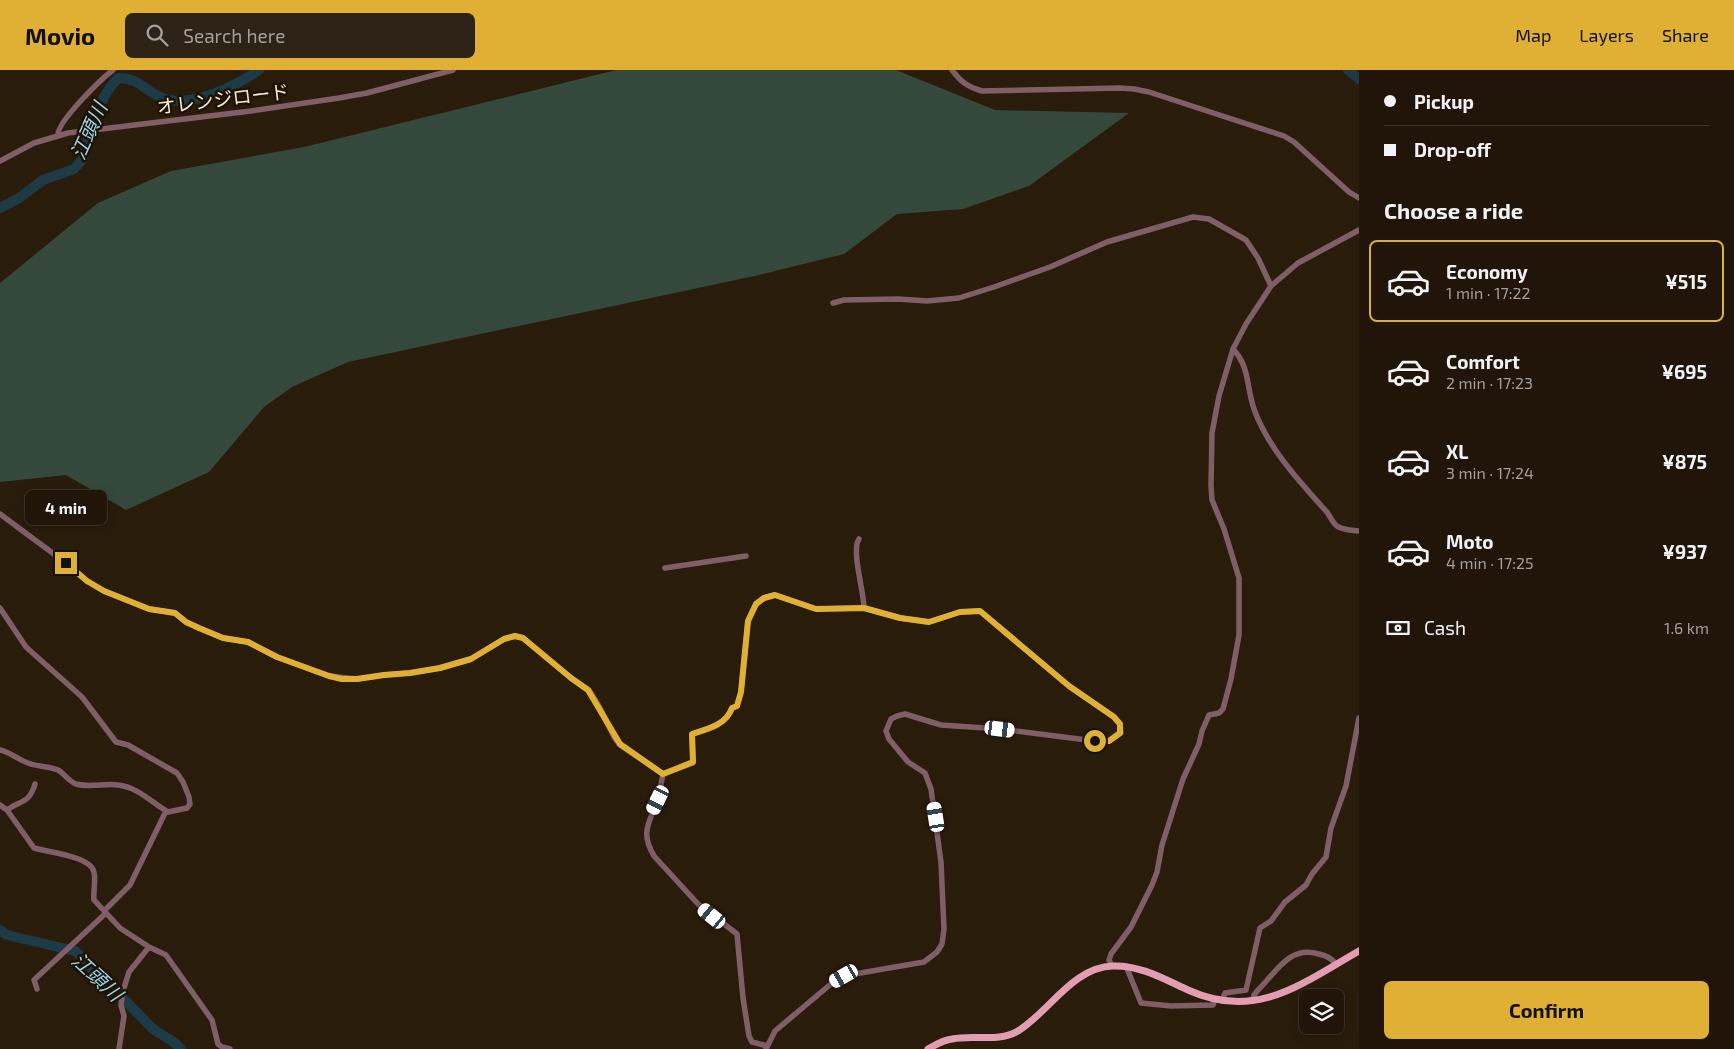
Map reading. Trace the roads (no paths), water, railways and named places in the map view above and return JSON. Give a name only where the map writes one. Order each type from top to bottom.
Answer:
[{"type":"main road","points":[[928,1049],[952,1038],[1002,1038],[1018,1031],[1081,977],[1101,967],[1126,966],[1140,968],[1202,996],[1219,1001],[1253,1001],[1284,993],[1359,951]]},
{"type":"street","points":[[58,135],[57,131],[71,112],[113,70]]},
{"type":"street","name":"オレンジロード","points":[[0,162],[34,143],[58,135],[83,130],[250,112],[340,98],[454,70]]},
{"type":"street","points":[[952,70],[969,87],[982,91],[1120,88],[1149,92],[1284,136],[1294,142],[1349,192],[1359,198]]},
{"type":"street","points":[[833,303],[844,300],[898,299],[927,301],[966,296],[1050,266],[1107,242],[1193,217],[1209,219],[1246,240],[1258,258],[1271,286]]},
{"type":"street","points":[[1112,966],[1109,960],[1111,954],[1131,927],[1157,872],[1162,845],[1183,779],[1199,744],[1206,721],[1209,715],[1219,713],[1223,709],[1236,653],[1239,635],[1239,578],[1224,529],[1212,500],[1211,486],[1214,415],[1233,349],[1246,324],[1271,286],[1298,263],[1359,230]]},
{"type":"street","points":[[1233,349],[1242,358],[1250,396],[1257,416],[1277,450],[1295,475],[1330,515],[1338,528],[1359,531]]},
{"type":"street","points":[[0,514],[87,581],[104,591],[149,609],[175,613],[186,622],[223,638],[248,642],[277,657],[329,676],[357,679],[440,668],[471,659],[504,639],[515,636],[523,638],[588,690],[620,744],[663,774]]},
{"type":"street","points":[[858,539],[855,547],[864,608]]},
{"type":"street","points":[[666,568],[746,556]]},
{"type":"street","points":[[775,595],[816,609],[864,608],[907,619],[929,622],[960,612],[980,611],[1069,686],[1114,717],[1120,724],[1120,733],[1109,741],[1095,741],[1000,729],[941,724],[905,714],[891,719],[886,731],[889,739],[908,762],[926,773],[931,789],[941,862],[944,929],[942,944],[932,957],[924,962],[844,976],[832,983],[775,1031],[767,1048],[752,1042],[749,1036],[743,998],[737,934],[698,904],[654,856],[649,847],[647,841],[647,822],[658,800],[663,774],[693,762],[692,734],[724,722],[732,708],[737,706],[741,692],[748,621],[756,604],[764,598],[775,595]]},
{"type":"street","points":[[0,608],[26,647],[82,697],[116,742],[128,745],[177,773],[188,793],[190,804],[187,808],[176,812],[166,811],[162,806],[131,788],[115,784],[93,787],[75,783],[59,771],[49,767],[29,764],[15,755],[0,750]]},
{"type":"street","points":[[1126,966],[1141,1003],[1171,1006],[1213,1005],[1225,993],[1246,990],[1260,928],[1271,920],[1285,902],[1306,885],[1312,874],[1326,857],[1331,828],[1346,786],[1359,718]]},
{"type":"street","points":[[7,810],[25,802],[31,795],[35,784]]},
{"type":"street","points":[[0,805],[7,810],[34,848],[59,853],[92,866],[94,872],[94,900],[120,928],[149,947],[166,955],[212,1020],[218,1044],[230,1049]]},
{"type":"street","points":[[37,989],[34,980],[105,912],[130,884],[166,811]]},
{"type":"street","points":[[119,1049],[124,1016],[121,1005],[123,991],[129,972],[149,947]]},
{"type":"street","points":[[1253,1001],[1254,995],[1258,990],[1293,954],[1311,951],[1331,958],[1336,964]]},
{"type":"waterway","name":"江頭川","points":[[0,208],[19,198],[43,180],[74,169],[83,159],[92,126],[100,106],[118,78],[135,82],[160,97],[184,101],[225,89],[259,70]]},
{"type":"waterway","name":"江頭川","points":[[1348,70],[1359,79]]},
{"type":"waterway","name":"江頭川","points":[[0,930],[7,935],[75,951],[97,976],[116,991],[153,1029],[181,1049]]}]
